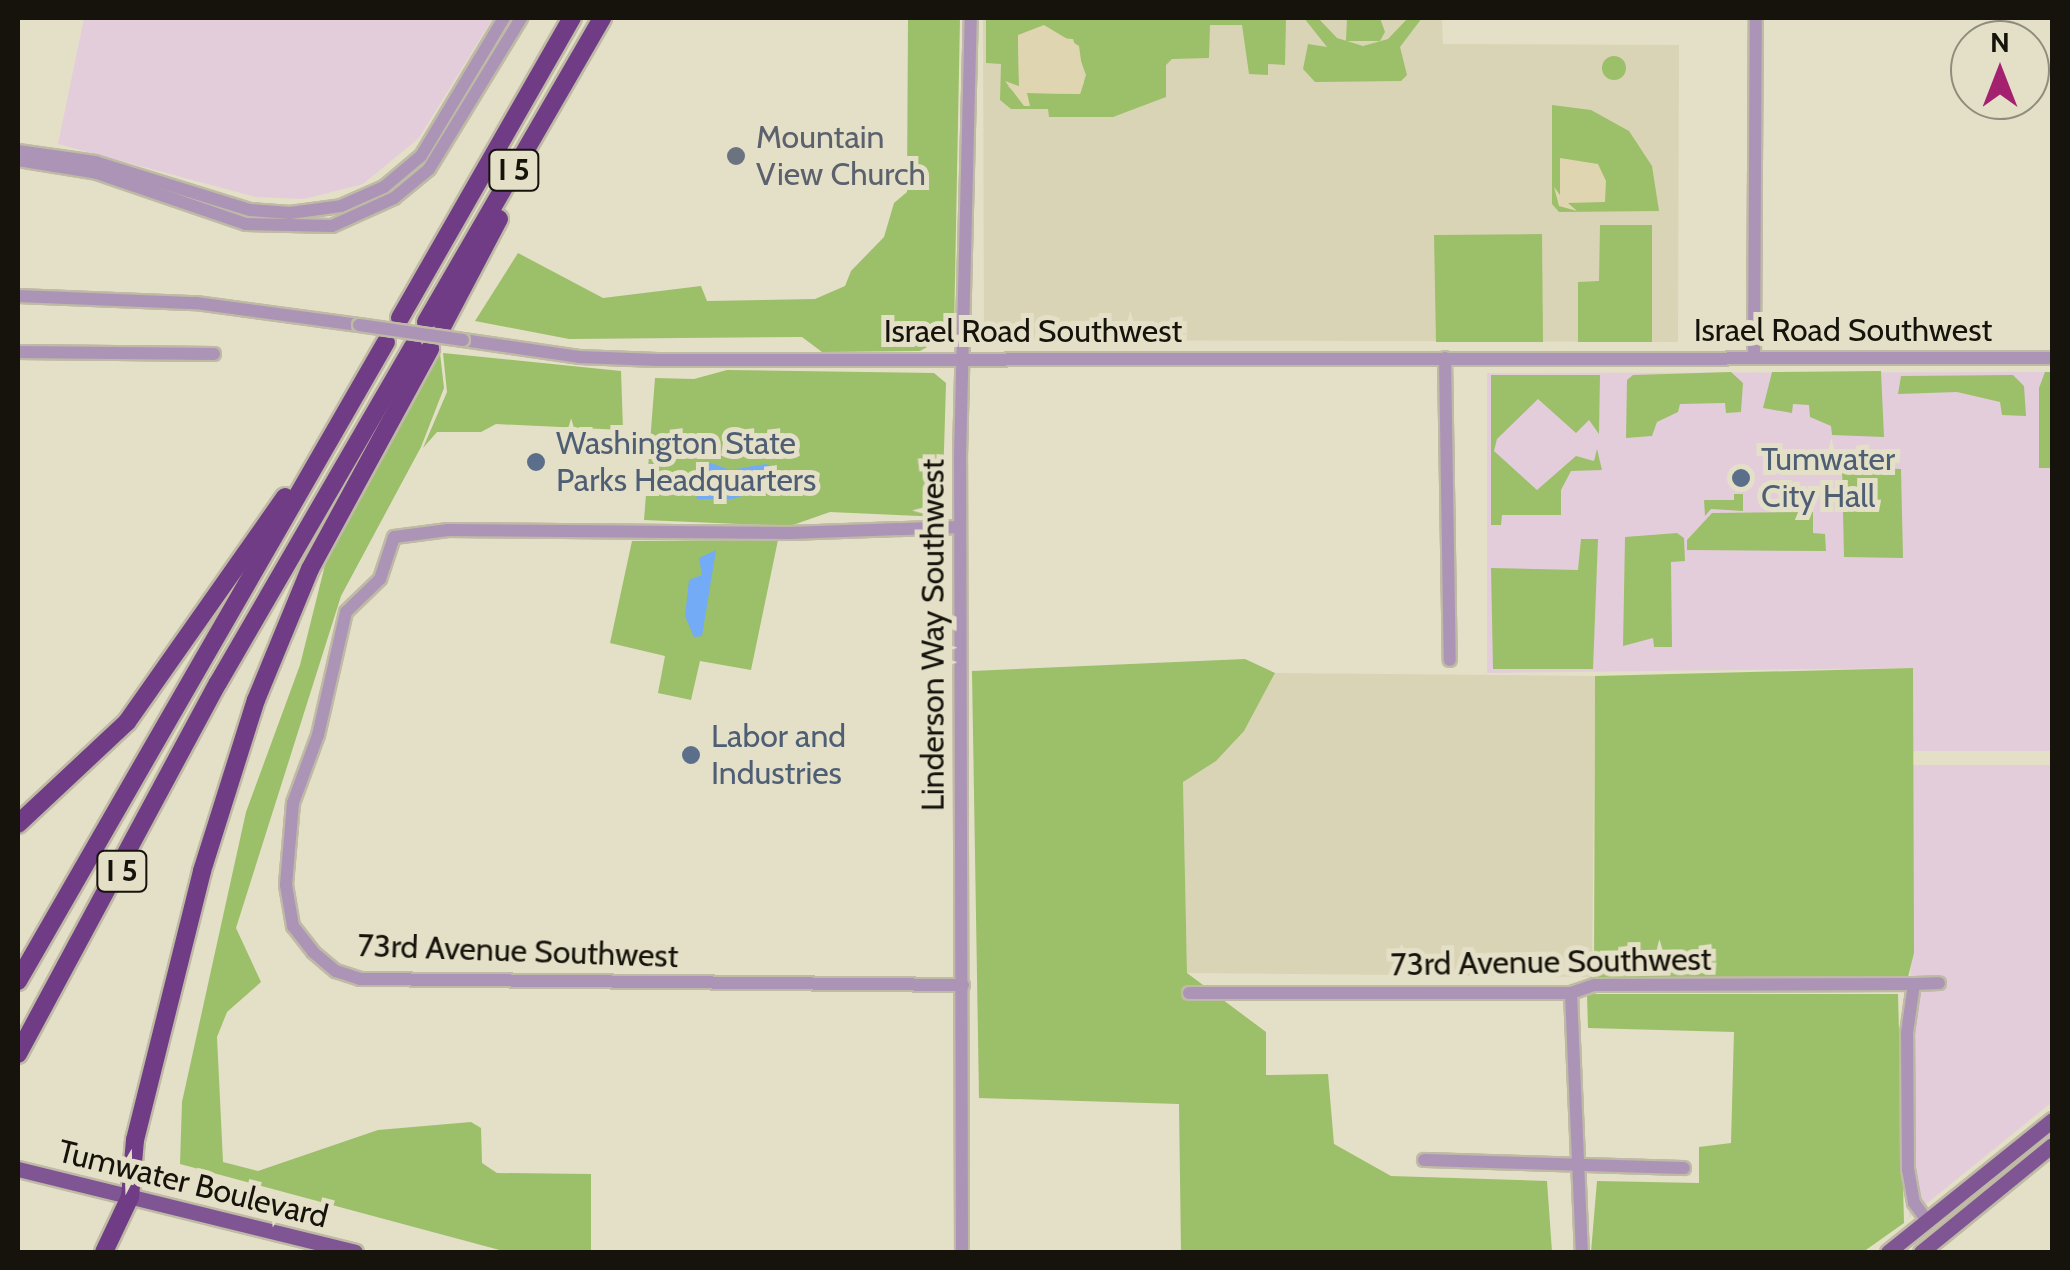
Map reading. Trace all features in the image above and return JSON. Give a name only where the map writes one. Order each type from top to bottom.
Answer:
[{"type":"highway","name":"I 5","points":[[400,318],[572,18]]},
{"type":"highway","points":[[434,324],[602,18]]},
{"type":"highway","name":"I 5","points":[[18,981],[386,342]]},
{"type":"highway","name":"I 5","points":[[18,1054],[218,684],[422,347],[310,569],[256,700],[202,871],[135,1140],[130,1197]]},
{"type":"highway","points":[[18,824],[82,770],[148,696],[374,364]]},
{"type":"highway","points":[[104,1252],[130,1197]]},
{"type":"main road","points":[[1888,1252],[2052,1120]]},
{"type":"main road","points":[[1921,1252],[2052,1145]]},
{"type":"main road","name":"Tumwater Boulevard","points":[[18,1169],[355,1252]]},
{"type":"street","points":[[18,150],[95,162],[250,210],[290,214],[342,206],[384,187],[420,156],[504,18]]},
{"type":"street","points":[[18,160],[96,173],[246,224],[332,226],[394,198],[429,169],[520,18]]},
{"type":"street","name":"Linderson Way Southwest","points":[[962,1252],[960,527],[971,18]]},
{"type":"street","points":[[1754,358],[1756,18]]},
{"type":"street","name":"Israel Road Southwest","points":[[18,296],[196,303],[580,357],[2052,358]]},
{"type":"street","points":[[18,352],[214,354]]},
{"type":"street","points":[[1445,358],[1450,660]]},
{"type":"street","name":"73rd Avenue Southwest","points":[[960,527],[790,534],[448,530],[394,536],[380,580],[346,612],[318,735],[292,804],[286,884],[293,926],[313,952],[336,972],[360,979],[963,985]]},
{"type":"street","name":"73rd Avenue Southwest","points":[[1189,993],[1570,993],[1594,985],[1938,982]]},
{"type":"street","points":[[1914,984],[1906,1033],[1908,1170],[1914,1203],[1928,1222]]},
{"type":"street","points":[[1570,993],[1574,1168],[1582,1252]]},
{"type":"street","points":[[1424,1160],[1574,1168],[1684,1168]]},
{"type":"street","points":[[1573,1252],[1578,1236]]},
{"type":"shaded area","points":[[84,18],[493,18],[419,138],[363,184],[304,199],[256,197],[58,144]]},
{"type":"shaded area","points":[[983,18],[1442,18],[1443,44],[1679,45],[1678,342],[984,340]]},
{"type":"shaded area","points":[[2052,372],[2052,751],[1912,751],[1913,668],[1487,673],[1487,373]]},
{"type":"shaded area","points":[[1275,673],[1595,676],[1592,977],[1187,973],[1183,782],[1231,745]]},
{"type":"shaded area","points":[[1912,765],[2052,765],[2052,1102],[1909,1218]]},
{"type":"green space","points":[[908,18],[960,18],[954,332],[920,351],[822,352],[802,337],[569,339],[475,321],[518,253],[603,298],[701,286],[707,301],[815,299],[845,286],[851,271],[884,237],[894,203],[907,192]]},
{"type":"green space","points":[[986,18],[1286,18],[1285,65],[1268,64],[1268,75],[1249,74],[1242,25],[1210,25],[1209,58],[1172,59],[1166,65],[1166,97],[1113,117],[1049,117],[1048,109],[1011,109],[1000,100],[1001,64],[986,63]],"holes":[[[1018,35],[1073,39],[1086,75],[1080,94],[1026,93],[1029,106],[1008,86],[1019,86]]]},
{"type":"green space","points":[[1304,18],[1318,18],[1337,38],[1363,46],[1388,39],[1408,18],[1422,18],[1400,47],[1407,75],[1401,81],[1315,82],[1303,69],[1308,44],[1327,47]]},
{"type":"green space","points":[[1347,18],[1380,18],[1385,32],[1380,41],[1346,41]]},
{"type":"green space","points":[[1614,56],[1626,68],[1614,80],[1602,68]]},
{"type":"green space","points":[[1552,105],[1591,110],[1629,131],[1652,166],[1659,211],[1559,212],[1552,204]]},
{"type":"green space","points":[[1600,225],[1652,225],[1652,342],[1578,342],[1578,282],[1599,281]]},
{"type":"green space","points":[[1542,234],[1543,342],[1436,342],[1434,235]]},
{"type":"green space","points":[[440,353],[444,388],[421,447],[341,596],[236,928],[261,982],[227,1012],[217,1037],[223,1162],[258,1171],[378,1130],[471,1122],[481,1128],[482,1163],[497,1173],[591,1174],[591,1252],[507,1252],[180,1164],[182,1102],[246,812],[300,665],[325,565]]},
{"type":"green space","points":[[443,353],[621,371],[623,430],[496,424],[481,432],[437,432],[423,448],[447,392]]},
{"type":"green space","points":[[727,370],[934,373],[946,383],[942,517],[830,512],[790,526],[644,520],[655,378],[694,379]]},
{"type":"green space","points":[[1881,371],[1884,437],[1832,435],[1831,426],[1810,417],[1809,405],[1793,404],[1792,413],[1763,408],[1772,372]]},
{"type":"green space","points":[[1731,372],[1743,383],[1741,412],[1726,413],[1725,403],[1680,404],[1678,412],[1657,422],[1652,436],[1626,438],[1627,380],[1633,375]]},
{"type":"green space","points":[[2045,372],[2052,372],[2052,468],[2039,468],[2039,388]]},
{"type":"green space","points":[[1491,375],[1600,375],[1599,434],[1589,420],[1576,433],[1538,399],[1497,439],[1494,451],[1537,490],[1576,456],[1594,461],[1597,449],[1602,470],[1571,471],[1561,490],[1561,515],[1502,515],[1501,525],[1491,525]]},
{"type":"green space","points":[[2013,375],[2024,386],[2026,416],[2002,415],[2000,402],[1957,392],[1898,394],[1901,376]]},
{"type":"green space","points":[[1842,466],[1901,469],[1903,558],[1844,557]]},
{"type":"green space","points":[[1734,494],[1743,494],[1743,511],[1711,509],[1705,516],[1704,500],[1734,500]]},
{"type":"green space","points":[[1813,512],[1813,533],[1825,534],[1826,551],[1687,550],[1687,540],[1712,513]]},
{"type":"green space","points":[[1677,533],[1684,538],[1685,561],[1671,562],[1672,647],[1654,647],[1653,638],[1623,646],[1625,537]]},
{"type":"green space","points":[[1581,539],[1598,539],[1593,669],[1493,669],[1491,568],[1578,570]]},
{"type":"green space","points":[[778,540],[751,670],[700,661],[691,700],[658,693],[665,656],[610,643],[632,541]]},
{"type":"green space","points":[[1245,659],[1275,673],[1244,731],[1216,761],[1183,782],[1187,973],[1266,1032],[1266,1075],[1328,1074],[1334,1144],[1391,1176],[1547,1181],[1552,1252],[1181,1252],[1179,1104],[979,1098],[972,671]]},
{"type":"green space","points":[[1913,668],[1914,953],[1906,985],[1594,985],[1595,676]]},
{"type":"green space","points":[[1587,994],[1898,994],[1904,1223],[1863,1252],[1591,1252],[1597,1181],[1699,1183],[1699,1147],[1731,1143],[1734,1032],[1588,1028]]},
{"type":"sand","points":[[1044,25],[1079,46],[1084,82],[1080,94],[1027,93],[1030,106],[1024,106],[1005,81],[1019,86],[1018,35]]},
{"type":"sand","points":[[1560,158],[1598,164],[1606,181],[1605,202],[1568,203],[1577,211],[1559,206],[1554,187],[1560,195]]},
{"type":"water","points":[[711,463],[730,470],[766,464],[798,479],[732,499],[697,499],[692,473]]},
{"type":"water","points":[[716,550],[702,636],[694,637],[685,616],[689,580],[702,575],[699,558]]},
{"type":"place","name":"Mountain View Church","points":[[736,156]]},
{"type":"place","name":"Washington State Parks Headquarters","points":[[536,462]]},
{"type":"place","name":"Tumwater City Hall","points":[[1741,478]]},
{"type":"place","name":"Labor and Industries","points":[[691,755]]}]
